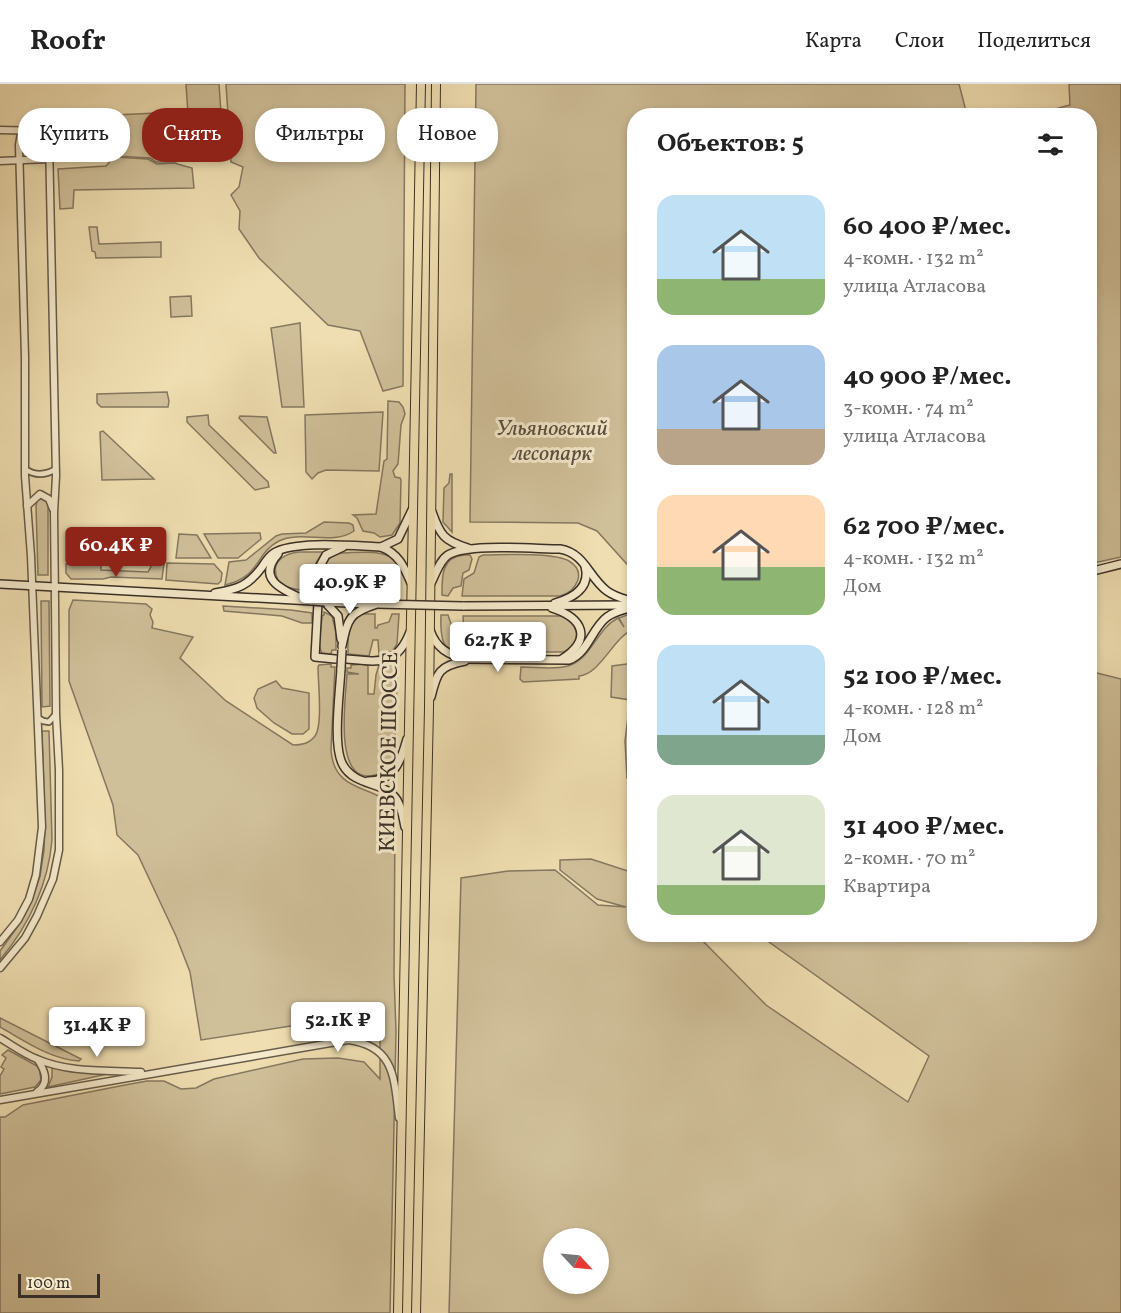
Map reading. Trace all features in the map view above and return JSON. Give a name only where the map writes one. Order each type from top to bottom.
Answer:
[{"type":"highway","name":"КИЕВСКОЕ ШОССЕ","points":[[398,1313],[421,84]]},
{"type":"highway","name":"КИЕВСКОЕ ШОССЕ","points":[[416,1313],[429,708],[428,622],[436,84]]},
{"type":"main road","points":[[381,547],[398,539],[414,505]]},
{"type":"main road","points":[[430,507],[442,536],[468,549]]},
{"type":"main road","points":[[204,596],[243,586],[253,578],[272,554],[295,546],[381,547],[389,550],[398,558],[412,587]]},
{"type":"main road","points":[[335,659],[315,657],[320,569],[326,555],[345,546]]},
{"type":"main road","points":[[282,549],[270,566],[272,580],[280,589],[311,601]]},
{"type":"main road","points":[[429,588],[444,559],[452,553],[468,549],[561,549],[581,559],[606,591],[627,602]]},
{"type":"main road","points":[[546,606],[567,600],[580,592],[584,586],[586,574],[581,559]]},
{"type":"main road","points":[[1097,570],[1121,564]]},
{"type":"main road","points":[[0,584],[377,604],[627,605]]},
{"type":"main road","points":[[325,602],[338,616],[342,648]]},
{"type":"main road","points":[[377,604],[358,611],[346,624],[342,648],[338,747],[344,766],[351,775],[363,782],[387,790],[395,797],[402,813],[406,835]]},
{"type":"main road","points":[[546,606],[571,616],[581,630],[582,637],[579,644],[560,661]]},
{"type":"main road","points":[[428,622],[432,636],[444,651],[455,657],[469,660],[560,661],[573,659],[609,616],[627,608]]},
{"type":"main road","points":[[348,659],[381,661],[393,657],[407,639],[412,620]]},
{"type":"main road","points":[[429,708],[438,674],[449,665],[469,660]]},
{"type":"main road","points":[[351,775],[369,781],[390,774],[398,764],[409,732]]},
{"type":"street","points":[[0,130],[18,130]]},
{"type":"street","points":[[0,160],[18,160]]},
{"type":"street","points":[[0,942],[18,920],[29,899],[36,875],[42,827],[25,469],[25,354],[20,162]]},
{"type":"street","points":[[0,968],[31,928],[53,879],[60,824],[60,770],[56,714],[54,513],[56,469],[49,162]]},
{"type":"street","points":[[25,469],[31,473],[48,473],[56,469]]},
{"type":"street","points":[[27,506],[36,496],[45,495],[50,498],[54,513]]},
{"type":"street","points":[[37,715],[43,721],[49,722],[56,714]]},
{"type":"street","points":[[0,1038],[37,1059],[79,1070],[154,1072]]},
{"type":"street","points":[[0,1100],[341,1040],[367,1044],[375,1047],[382,1054],[392,1072],[401,1138]]},
{"type":"street","points":[[33,1094],[41,1089],[46,1078],[46,1073],[37,1059]]},
{"type":"green space","points":[[186,84],[219,84],[221,108],[188,108]]},
{"type":"green space","points":[[226,84],[405,84],[405,108],[397,108],[397,162],[404,162],[403,386],[383,391],[360,331],[328,325],[259,258],[239,229],[240,211],[231,195],[239,187],[243,167],[231,162],[243,162],[243,108],[228,108]]},
{"type":"green space","name":"Ульяновский лесопарк","points":[[476,84],[959,84],[965,108],[627,108],[627,564],[597,531],[578,523],[470,522],[475,162],[498,162],[498,108],[476,108]]},
{"type":"green space","points":[[1069,84],[1121,84],[1121,557],[1097,562],[1097,108],[1059,108],[1070,105]]},
{"type":"green space","points":[[130,114],[142,114],[142,158],[130,157]]},
{"type":"green space","points":[[130,158],[142,159],[142,162],[157,164],[174,163],[192,168],[194,188],[74,190],[73,208],[60,209],[58,169],[106,166],[110,162],[130,162]]},
{"type":"green space","points":[[89,227],[97,227],[99,244],[161,242],[161,257],[96,258],[95,252],[92,251]]},
{"type":"green space","points":[[191,296],[192,316],[171,317],[170,297]]},
{"type":"green space","points":[[300,323],[304,407],[282,407],[271,328]]},
{"type":"green space","points":[[167,392],[168,407],[101,407],[97,403],[97,394]]},
{"type":"green space","points":[[388,401],[399,402],[405,414],[401,425],[398,464],[393,471],[395,477],[401,480],[400,523],[392,535],[380,537],[363,531],[357,518],[353,515],[376,514],[384,461],[387,459]]},
{"type":"green space","points":[[383,412],[379,471],[326,470],[318,473],[312,479],[306,472],[305,415]]},
{"type":"green space","points":[[208,415],[209,425],[268,482],[269,487],[255,490],[187,422],[187,417]]},
{"type":"green space","points":[[240,416],[267,417],[276,453],[239,418]]},
{"type":"green space","points":[[103,431],[154,479],[102,480],[100,432]]},
{"type":"green space","points":[[450,474],[452,474],[452,532],[443,522],[444,488],[449,483]]},
{"type":"green space","points":[[41,498],[47,501],[48,506],[48,575],[38,575],[36,506],[37,501]]},
{"type":"green space","points":[[324,522],[349,523],[353,525],[354,531],[336,537],[297,537],[279,541],[271,546],[252,571],[237,581],[225,585],[229,562],[246,560],[276,536],[306,533]]},
{"type":"green space","points":[[260,533],[261,539],[238,558],[218,558],[204,534]]},
{"type":"green space","points":[[179,534],[197,535],[211,558],[176,558]]},
{"type":"green space","points":[[299,552],[323,552],[316,563],[314,591],[290,588],[280,583],[277,578],[275,570],[278,561],[285,556]]},
{"type":"green space","points":[[366,552],[391,557],[399,570],[399,594],[393,594],[387,585],[377,580],[377,594],[326,592],[322,589],[324,578],[336,576],[336,571],[323,570],[325,564],[329,559],[341,553]]},
{"type":"green space","points":[[470,555],[472,559],[469,570],[463,573],[461,586],[453,588],[448,596],[442,595],[444,569],[451,560]]},
{"type":"green space","points":[[483,555],[562,558],[578,570],[578,581],[571,590],[560,596],[462,596],[464,579],[474,573],[479,557]]},
{"type":"green space","points":[[153,563],[164,563],[162,579],[111,577],[71,579],[66,573],[66,564],[101,564],[101,570],[148,572]]},
{"type":"green space","points":[[167,563],[214,564],[222,573],[221,581],[218,584],[166,580]]},
{"type":"green space","points":[[73,600],[146,604],[152,609],[150,615],[153,622],[152,628],[193,637],[180,658],[226,701],[293,745],[305,744],[315,736],[319,723],[318,667],[331,664],[331,667],[335,667],[331,750],[334,766],[342,777],[352,784],[384,799],[391,807],[395,818],[396,1031],[390,1313],[0,1313],[0,1117],[5,1117],[23,1105],[147,1081],[164,1081],[181,1089],[196,1088],[214,1079],[303,1059],[338,1058],[364,1062],[380,1079],[380,1012],[201,1040],[190,972],[176,936],[138,855],[117,835],[113,805],[69,681],[69,610]]},
{"type":"green space","points":[[41,601],[49,601],[50,706],[42,707]]},
{"type":"green space","points":[[223,606],[312,613],[312,623],[302,623],[282,616],[224,611]]},
{"type":"green space","points":[[324,612],[332,616],[336,632],[336,650],[332,650],[331,654],[322,653],[319,645]]},
{"type":"green space","points":[[363,614],[375,614],[375,628],[377,628],[378,625],[389,622],[392,614],[399,614],[397,644],[392,652],[379,655],[378,640],[373,640],[369,656],[348,654],[348,637],[351,626],[357,617]]},
{"type":"green space","points":[[441,615],[448,615],[451,624],[462,627],[462,639],[474,645],[472,654],[454,652],[445,645],[441,632]]},
{"type":"green space","points":[[627,615],[627,633],[594,669],[579,676],[579,679],[523,682],[520,679],[521,667],[557,668],[576,662],[589,651],[611,623],[618,618],[624,627],[619,618]]},
{"type":"green space","points":[[463,616],[562,616],[568,619],[575,628],[576,638],[570,648],[564,652],[486,654],[478,638],[464,631]]},
{"type":"green space","points":[[398,659],[394,757],[382,773],[361,775],[352,767],[344,737],[347,674],[359,674],[347,672],[347,668],[351,668],[351,665],[368,666],[368,694],[374,694],[379,665]]},
{"type":"green space","points":[[627,664],[627,700],[611,697],[612,666]]},
{"type":"green space","points":[[1097,673],[1121,679],[1121,1313],[449,1313],[461,878],[508,871],[555,870],[598,905],[626,907],[597,899],[560,870],[560,860],[591,859],[627,871],[627,942],[704,942],[766,1005],[908,1102],[929,1056],[769,942],[1097,942]]},
{"type":"green space","points":[[276,681],[282,688],[309,693],[309,729],[303,734],[292,734],[274,723],[257,708],[254,698],[258,689]]},
{"type":"green space","points":[[627,725],[627,778],[625,741]]},
{"type":"green space","points":[[42,731],[49,731],[52,840],[50,857],[41,889],[28,919],[0,960],[0,951],[21,922],[31,903],[40,876],[45,825]]},
{"type":"green space","points":[[0,1018],[81,1059],[79,1061],[68,1060],[38,1049],[0,1027]]},
{"type":"green space","points":[[8,1050],[39,1067],[41,1080],[35,1087],[0,1094],[0,1076],[4,1069],[1,1067],[6,1058],[2,1055]]},
{"type":"green space","points":[[52,1066],[73,1072],[112,1073],[48,1087],[52,1077]]}]
